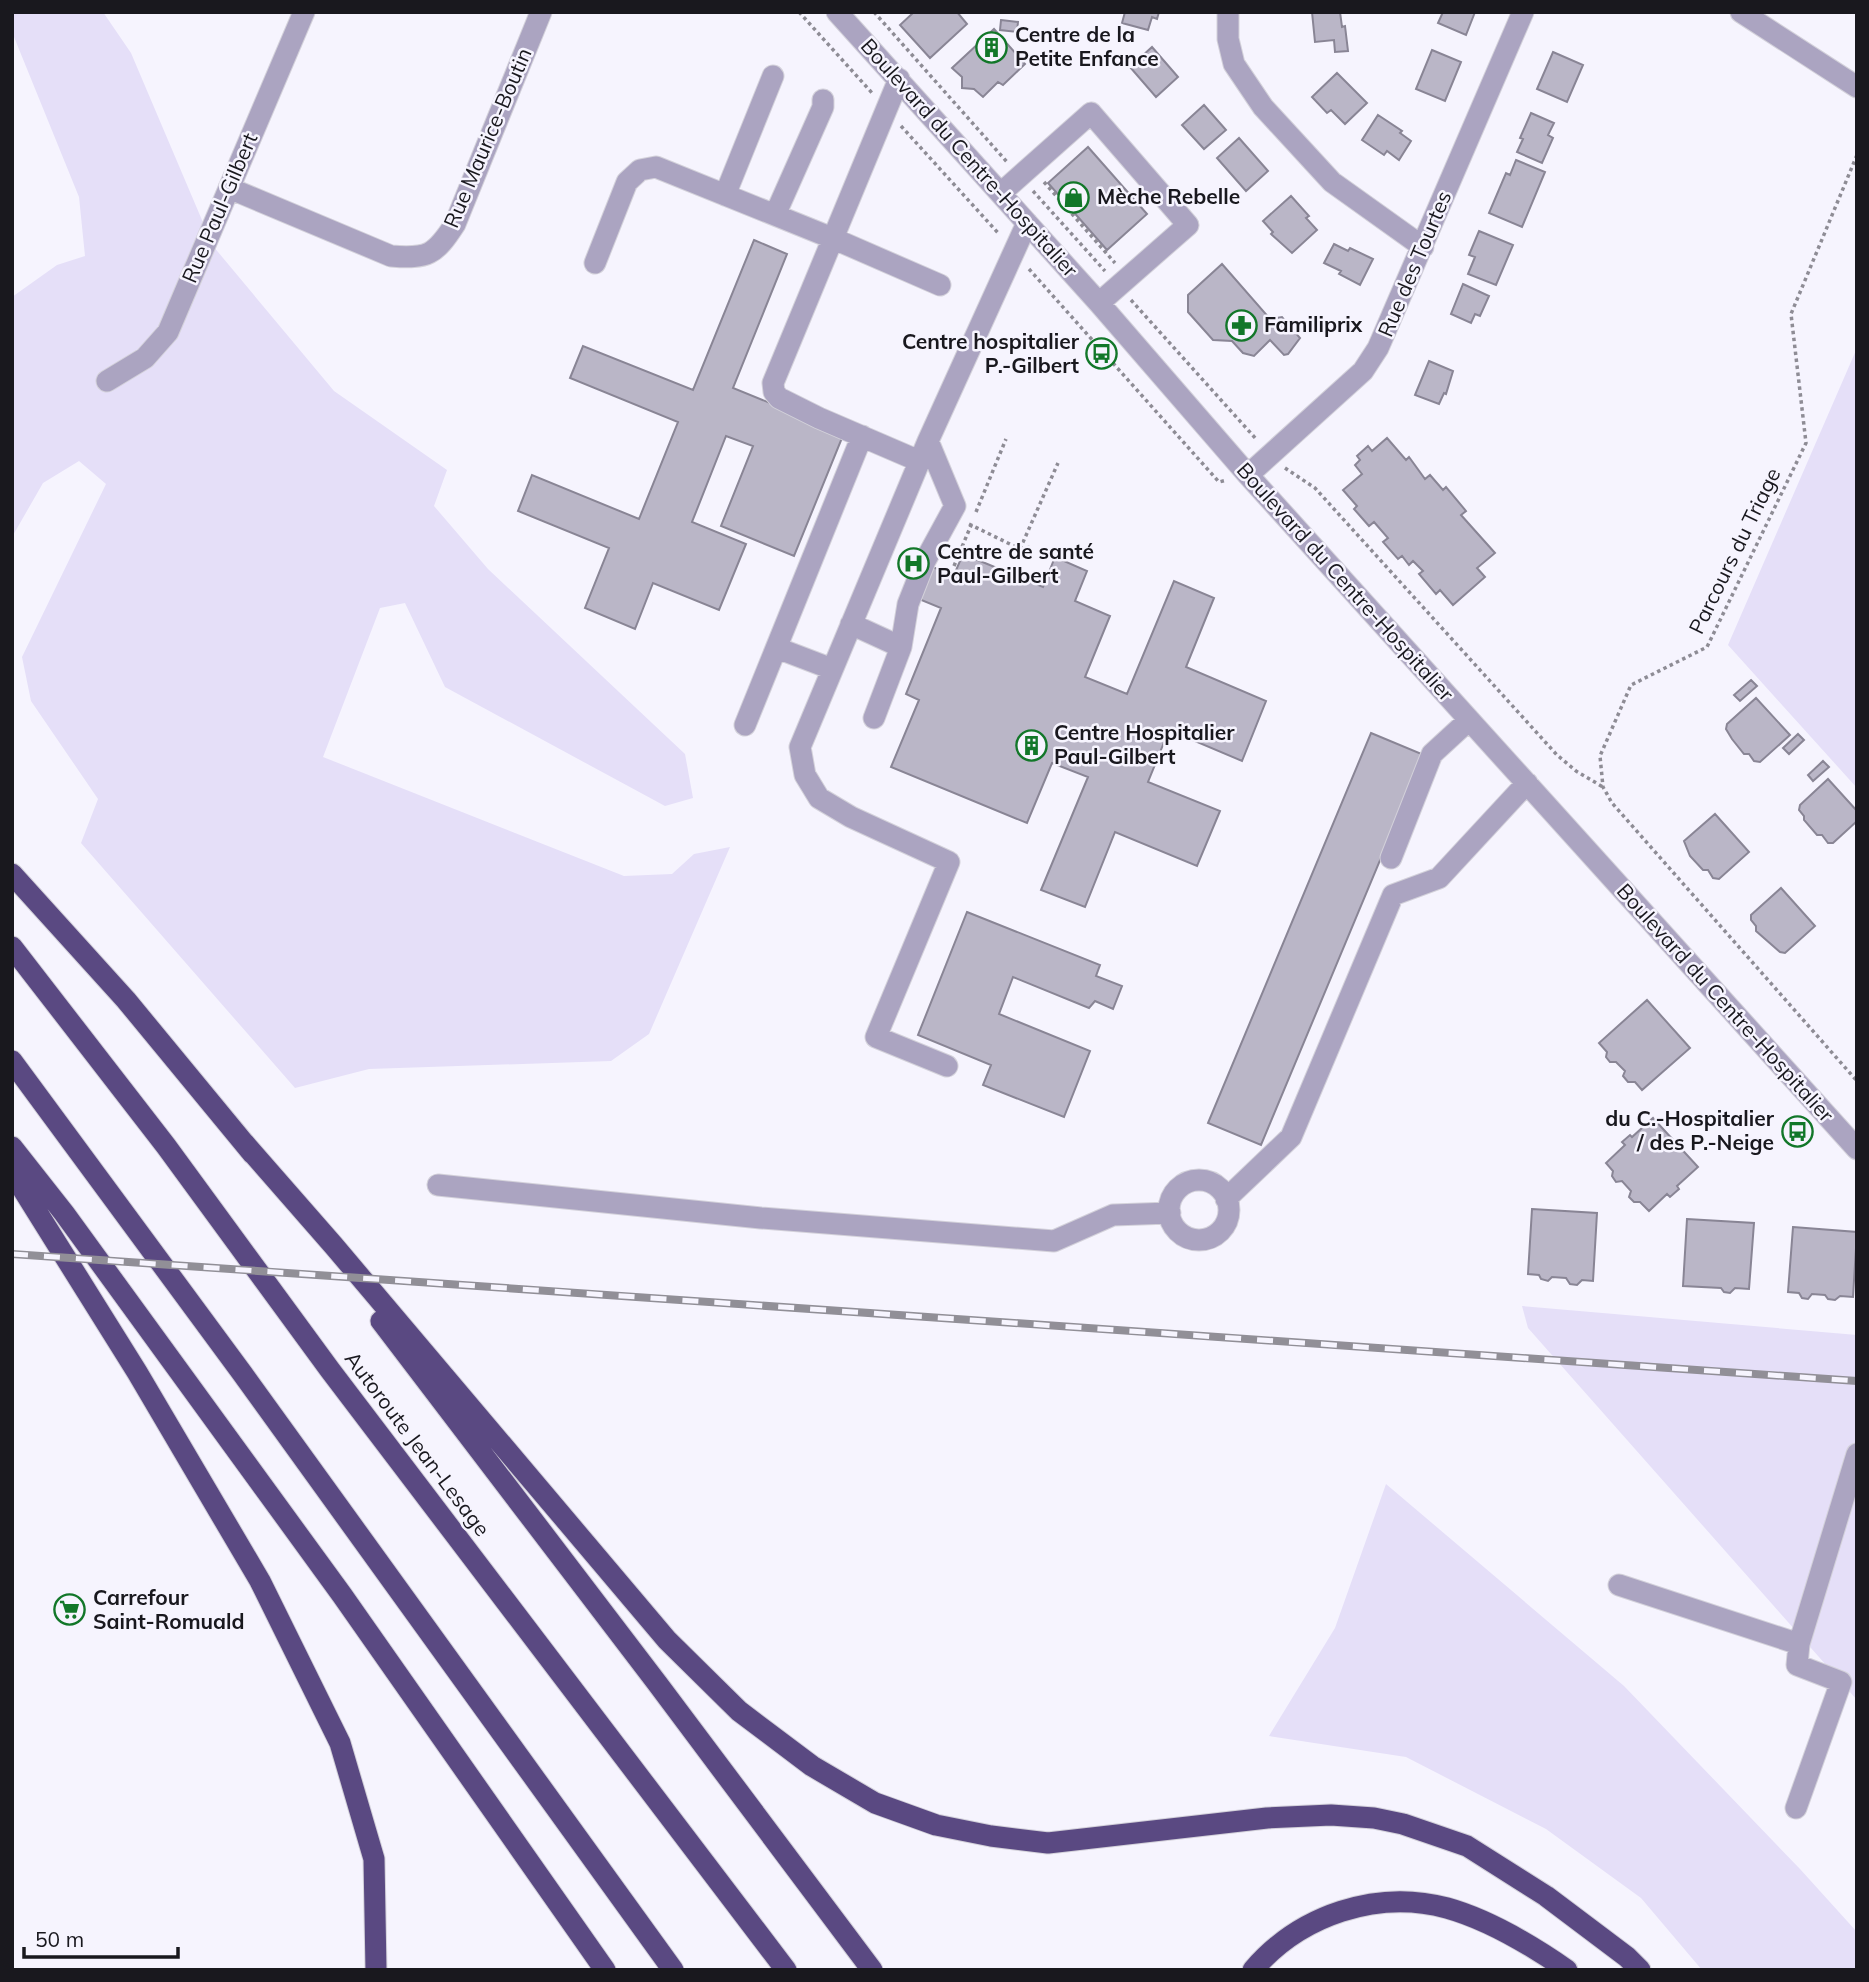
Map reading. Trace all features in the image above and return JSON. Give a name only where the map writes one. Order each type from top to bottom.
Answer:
[{"type":"highway","points":[[12,874],[126,1000],[244,1143],[334,1245],[667,1640],[739,1711],[812,1766],[874,1803],[936,1825],[990,1836],[1048,1843],[1266,1818],[1331,1815],[1374,1818],[1403,1824],[1467,1846],[1546,1896],[1627,1957],[1640,1970]]},
{"type":"highway","name":"Autoroute Jean-Lesage","points":[[12,947],[158,1135],[347,1393],[786,1970]]},
{"type":"highway","points":[[12,1061],[242,1373],[673,1970]]},
{"type":"highway","points":[[244,1143],[657,1683],[872,1970]]},
{"type":"highway","points":[[12,1147],[64,1213],[342,1595],[605,1970]]},
{"type":"highway","points":[[12,1172],[137,1372],[260,1581],[340,1743],[374,1859],[376,1970]]},
{"type":"highway","points":[[1253,1970],[1266,1955],[1294,1933],[1324,1916],[1358,1906],[1402,1901],[1447,1908],[1486,1922],[1544,1954],[1566,1970]]},
{"type":"street","name":"Rue Paul-Gilbert","points":[[107,382],[145,358],[168,332],[304,12]]},
{"type":"street","name":"Rue Maurice-Boutin","points":[[229,188],[391,256],[418,258],[440,246],[455,224],[541,12]]},
{"type":"street","points":[[1228,12],[1228,39],[1234,64],[1263,107],[1332,182],[1423,247]]},
{"type":"street","name":"Rue des Tourtes","points":[[1248,475],[1363,371],[1378,348],[1523,12]]},
{"type":"street","points":[[1741,12],[1857,87]]},
{"type":"street","name":"Boulevard du Centre-Hospitalier","points":[[851,17],[899,79],[1248,475],[1857,1149]]},
{"type":"street","points":[[725,195],[773,76]]},
{"type":"street","points":[[874,718],[901,647],[908,604],[925,561],[955,506],[924,451],[862,436],[779,398],[774,392],[773,383],[899,79]]},
{"type":"street","points":[[775,215],[823,107],[823,100]]},
{"type":"street","points":[[1001,192],[1030,177],[1091,113],[1188,225],[1120,278],[1099,303]]},
{"type":"street","points":[[595,263],[627,182],[640,170],[656,167],[940,285]]},
{"type":"street","points":[[947,1066],[876,1037],[949,862],[850,817],[819,798],[805,775],[800,747],[924,451],[1027,223]]},
{"type":"street","points":[[745,725],[862,436]]},
{"type":"street","points":[[851,624],[901,647]]},
{"type":"street","points":[[777,648],[832,669]]},
{"type":"street","points":[[1391,858],[1432,754],[1469,720]]},
{"type":"street","points":[[1226,1199],[1291,1137],[1393,895],[1439,878],[1527,783]]},
{"type":"street","points":[[1192,1181],[1210,1183],[1218,1188],[1226,1199],[1229,1213],[1226,1222],[1214,1236],[1196,1240],[1179,1233],[1173,1226],[1170,1213],[1171,1199],[1176,1191],[1192,1181]]},
{"type":"street","points":[[438,1185],[761,1218],[1054,1241],[1113,1214],[1170,1213]]},
{"type":"street","points":[[1796,1808],[1841,1682],[1797,1665],[1799,1644],[1857,1454]]},
{"type":"street","points":[[1619,1585],[1799,1644]]},
{"type":"path","points":[[874,12],[1030,177],[1271,454],[1286,469],[1315,488],[1557,755],[1576,771],[1603,787],[1620,813],[1857,1081]]},
{"type":"path","name":"Parcours du Triage","points":[[1603,787],[1600,756],[1631,685],[1707,647],[1806,443],[1791,314],[1857,155]]},
{"type":"path","points":[[1030,177],[1065,205],[1088,230],[1120,278]]},
{"type":"path","points":[[954,566],[1006,439]]},
{"type":"path","points":[[1020,549],[1058,463]]},
{"type":"path","points":[[955,506],[970,526],[1020,549],[1031,547]]},
{"type":"shaded area","points":[[12,12],[103,12],[131,53],[213,246],[334,391],[447,470],[434,506],[488,569],[685,754],[693,798],[665,806],[445,687],[405,603],[380,608],[323,757],[624,876],[672,874],[694,854],[730,847],[649,1034],[611,1061],[369,1069],[295,1088],[81,843],[98,799],[31,701],[22,657],[106,484],[79,461],[43,483],[12,537],[12,297],[57,265],[85,256],[79,197],[12,32]]},
{"type":"shaded area","points":[[1857,348],[1857,788],[1728,645]]},
{"type":"shaded area","points":[[1522,1306],[1857,1335],[1857,1700],[1528,1328]]},
{"type":"shaded area","points":[[1386,1484],[1624,1686],[1857,1932],[1857,1970],[1702,1970],[1641,1898],[1546,1829],[1406,1757],[1269,1736],[1335,1628]]},
{"type":"building","points":[[914,12],[957,12],[967,24],[930,58],[900,25]]},
{"type":"building","points":[[1125,12],[1159,12],[1157,19],[1152,17],[1148,30],[1122,23]]},
{"type":"building","points":[[1312,12],[1340,12],[1348,51],[1335,52],[1334,40],[1315,42]]},
{"type":"building","points":[[1443,12],[1475,12],[1466,35],[1438,23]]},
{"type":"building","points":[[1001,20],[1018,22],[1017,32],[1000,30]]},
{"type":"building","name":"Centre de la Petite Enfance","points":[[994,29],[1025,64],[1003,85],[998,82],[983,97],[974,89],[962,88],[962,77],[952,68]]},
{"type":"building","points":[[1152,47],[1178,77],[1156,97],[1130,67]]},
{"type":"building","points":[[1432,50],[1461,62],[1445,101],[1416,89]]},
{"type":"building","points":[[1553,52],[1583,65],[1567,102],[1537,89]]},
{"type":"building","points":[[1337,73],[1367,103],[1345,124],[1331,110],[1327,113],[1312,97]]},
{"type":"building","points":[[1204,105],[1226,130],[1204,149],[1182,125]]},
{"type":"building","points":[[1531,113],[1554,123],[1548,135],[1553,138],[1542,163],[1517,152]]},
{"type":"building","points":[[1378,115],[1402,131],[1400,133],[1411,141],[1399,160],[1387,151],[1384,155],[1362,140]]},
{"type":"building","points":[[1239,138],[1268,171],[1246,191],[1217,158]]},
{"type":"building","points":[[1088,147],[1147,214],[1107,250],[1048,183]]},
{"type":"building","points":[[1516,160],[1545,172],[1522,227],[1489,213],[1506,173],[1510,175]]},
{"type":"building","points":[[1291,196],[1309,216],[1306,218],[1317,230],[1292,253],[1271,234],[1273,232],[1263,221]]},
{"type":"building","points":[[1479,231],[1513,245],[1496,285],[1468,274],[1475,257],[1469,255]]},
{"type":"building","points":[[754,240],[787,254],[733,388],[844,433],[794,556],[721,526],[753,446],[726,436],[692,522],[746,544],[719,610],[653,583],[635,629],[585,608],[609,548],[518,511],[532,475],[639,519],[678,422],[570,378],[583,346],[693,390]]},
{"type":"building","points":[[1334,244],[1373,259],[1360,285],[1324,263]]},
{"type":"building","points":[[1222,264],[1270,319],[1282,317],[1300,338],[1288,354],[1284,355],[1270,340],[1254,356],[1243,353],[1232,341],[1213,340],[1188,312],[1188,295]]},
{"type":"building","points":[[1463,284],[1489,296],[1480,316],[1475,314],[1471,323],[1451,314]]},
{"type":"building","points":[[1429,361],[1453,371],[1446,394],[1444,393],[1439,404],[1415,395]]},
{"type":"building","points":[[1387,438],[1406,460],[1409,457],[1425,479],[1430,475],[1443,490],[1446,487],[1466,511],[1461,515],[1495,553],[1477,568],[1485,577],[1453,605],[1440,590],[1436,594],[1419,574],[1423,571],[1413,561],[1409,565],[1402,556],[1398,559],[1383,542],[1388,538],[1374,522],[1369,526],[1354,509],[1357,506],[1343,490],[1362,474],[1355,465],[1360,460],[1357,456],[1368,446],[1372,451]]},
{"type":"building","name":"Centre Hospitalier Paul-Gilbert","points":[[963,554],[1043,587],[1055,557],[1087,571],[1075,601],[1110,616],[1085,677],[1127,694],[1174,581],[1214,598],[1186,667],[1266,701],[1242,761],[1169,730],[1148,782],[1220,811],[1197,866],[1115,832],[1085,907],[1041,890],[1088,777],[1052,763],[1027,823],[891,767],[919,700],[906,694],[941,608],[914,597],[927,565],[954,575]]},
{"type":"building","points":[[1751,680],[1757,686],[1740,701],[1734,695]]},
{"type":"building","points":[[1756,698],[1790,735],[1760,762],[1754,761],[1749,754],[1744,754],[1726,729],[1727,724]]},
{"type":"building","points":[[1371,733],[1424,755],[1261,1145],[1208,1123]]},
{"type":"building","points":[[1798,734],[1804,740],[1789,754],[1783,748]]},
{"type":"building","points":[[1823,761],[1829,767],[1813,781],[1808,775]]},
{"type":"building","points":[[1828,779],[1857,811],[1857,821],[1833,843],[1828,843],[1822,835],[1817,835],[1799,810],[1800,805]]},
{"type":"building","points":[[1715,814],[1749,852],[1719,879],[1713,878],[1708,870],[1703,870],[1690,856],[1684,841]]},
{"type":"building","points":[[1781,888],[1815,926],[1785,953],[1780,952],[1756,931],[1751,920],[1751,915]]},
{"type":"building","points":[[967,912],[1100,965],[1096,976],[1122,986],[1113,1009],[1095,1001],[1089,1008],[1013,977],[999,1014],[1090,1051],[1064,1117],[983,1085],[991,1065],[918,1035]]},
{"type":"building","points":[[1647,1000],[1690,1048],[1642,1090],[1635,1082],[1628,1082],[1623,1076],[1625,1071],[1616,1062],[1610,1062],[1606,1057],[1607,1052],[1599,1043]]},
{"type":"building","points":[[1653,1118],[1698,1167],[1677,1186],[1679,1189],[1670,1197],[1667,1194],[1649,1211],[1640,1202],[1634,1202],[1629,1197],[1631,1191],[1622,1181],[1616,1182],[1612,1176],[1613,1171],[1606,1163],[1625,1145],[1622,1142],[1630,1135],[1632,1137]]},
{"type":"building","points":[[1532,1209],[1597,1213],[1593,1281],[1582,1280],[1577,1285],[1570,1284],[1566,1278],[1552,1277],[1548,1281],[1541,1279],[1539,1275],[1528,1274]]},
{"type":"building","points":[[1687,1219],[1754,1223],[1749,1289],[1735,1288],[1730,1293],[1721,1288],[1683,1286]]},
{"type":"building","points":[[1793,1227],[1857,1232],[1853,1297],[1840,1296],[1835,1300],[1828,1299],[1825,1295],[1812,1294],[1808,1299],[1802,1298],[1799,1293],[1788,1292]]},
{"type":"railway","points":[[12,1254],[1857,1381]]},
{"type":"place","name":"Centre de la Petite Enfance","points":[[992,47]]},
{"type":"place","name":"Mèche Rebelle","points":[[1074,197]]},
{"type":"place","name":"Familiprix","points":[[1241,325]]},
{"type":"place","name":"Centre hospitalier P.-Gilbert","points":[[1102,354]]},
{"type":"place","name":"Centre de santé Paul-Gilbert","points":[[914,564]]},
{"type":"place","name":"Centre Hospitalier Paul-Gilbert","points":[[1031,745]]},
{"type":"place","name":"du C.-Hospitalier / des P.-Neige","points":[[1797,1131]]},
{"type":"place","name":"Carrefour Saint-Romuald","points":[[70,1610]]}]
